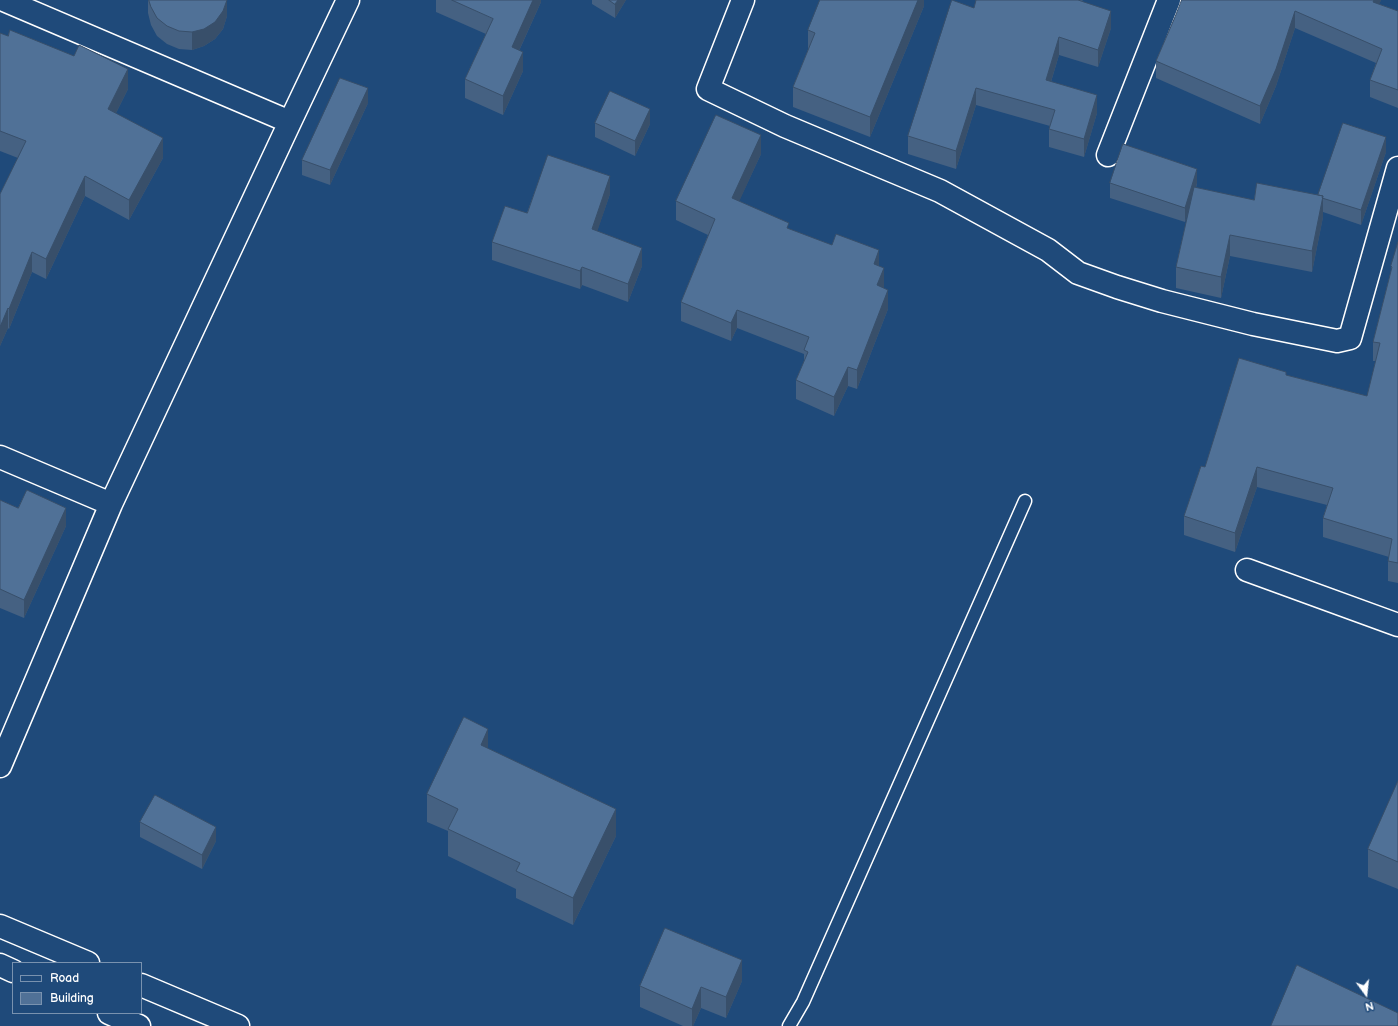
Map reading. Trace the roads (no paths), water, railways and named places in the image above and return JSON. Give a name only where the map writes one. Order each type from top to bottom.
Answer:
[{"type":"street","points":[[4,0],[290,122]]},
{"type":"street","points":[[0,766],[111,504],[348,0]]},
{"type":"street","points":[[743,0],[708,89],[785,126],[940,190],[1048,250],[1078,273],[1162,301],[1253,324],[1337,341],[1350,338],[1398,168]]},
{"type":"street","points":[[1108,155],[1169,0]]},
{"type":"street","points":[[0,457],[111,504]]},
{"type":"street","points":[[1247,570],[1398,626]]},
{"type":"street","points":[[0,926],[86,962]]},
{"type":"street","points":[[0,965],[12,971]]},
{"type":"street","points":[[142,985],[238,1026]]},
{"type":"street","points":[[111,1014],[139,1026]]},
{"type":"lane","points":[[789,1026],[803,1002],[1025,501]]}]
